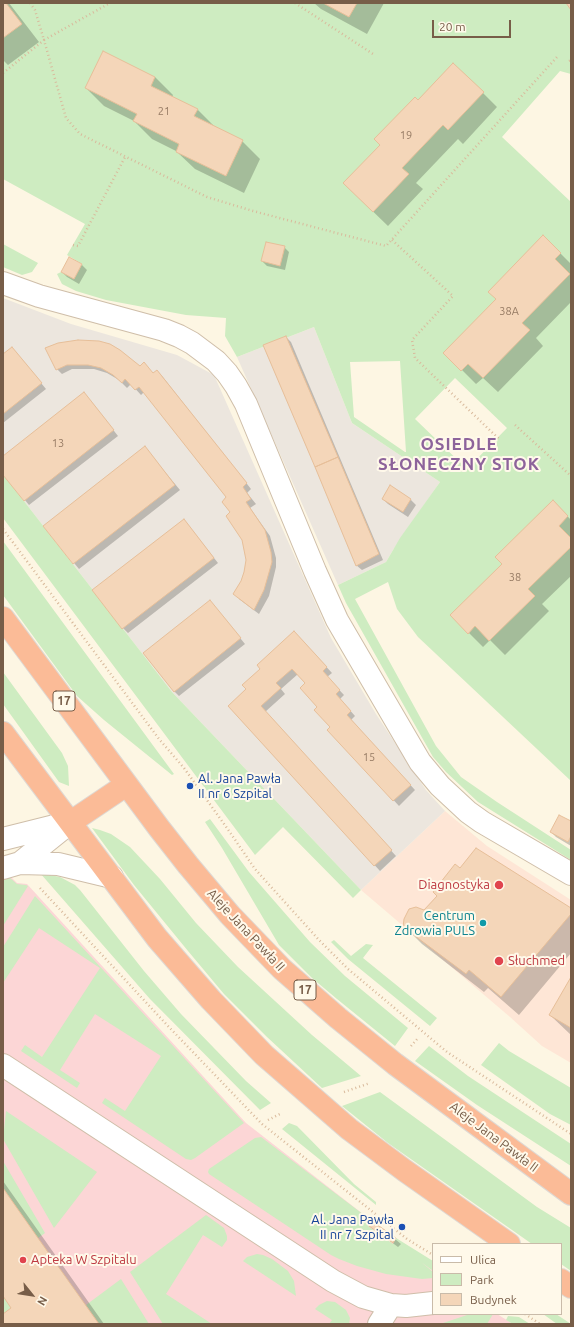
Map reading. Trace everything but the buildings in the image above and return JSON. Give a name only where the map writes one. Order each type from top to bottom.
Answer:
[{"type":"highway","name":"Aleje Jana Pawła II","points":[[3,618],[159,828],[210,892],[282,969],[338,1018],[395,1064],[571,1194]]},
{"type":"highway","points":[[3,732],[135,909],[211,1000],[264,1055],[349,1129],[508,1243]]},
{"type":"highway","points":[[71,822],[126,784]]},
{"type":"highway","points":[[562,1281],[571,1287]]},
{"type":"lane","points":[[3,283],[39,296],[164,330],[192,343],[205,351],[216,361],[227,373],[246,404],[315,571],[338,620],[420,762],[440,786],[468,812],[482,822],[571,874]]},
{"type":"lane","points":[[3,839],[71,822]]},
{"type":"lane","points":[[11,865],[71,822]]},
{"type":"lane","points":[[11,865],[58,864],[112,877]]},
{"type":"lane","points":[[3,1065],[333,1282],[363,1297],[391,1305],[406,1306],[432,1303]]},
{"type":"lane","points":[[379,1324],[391,1305]]},
{"type":"path","points":[[30,3],[35,10],[66,118],[80,134],[125,158],[207,197],[253,211],[386,246],[557,57]]},
{"type":"path","points":[[3,73],[44,40],[110,3]]},
{"type":"path","points":[[295,3],[372,54]]},
{"type":"path","points":[[74,245],[78,246],[125,158]]},
{"type":"path","points":[[392,240],[453,296],[412,340],[415,358],[500,440]]},
{"type":"path","points":[[515,425],[571,476]]},
{"type":"path","points":[[3,529],[159,740],[184,768],[228,828],[255,869],[319,940],[348,969],[447,1052],[571,1134]]},
{"type":"path","points":[[36,883],[167,1026],[262,1124],[407,1239],[432,1254]]},
{"type":"path","points":[[338,1094],[370,1083]]},
{"type":"path","points":[[268,1120],[282,1112]]},
{"type":"path","points":[[526,1315],[540,1324]]},
{"type":"shaded area","points":[[3,298],[71,324],[177,355],[214,375],[331,638],[376,714],[426,790],[445,811],[361,890],[172,692],[3,474]]},
{"type":"shaded area","points":[[314,327],[352,423],[440,482],[386,562],[338,585],[237,357]]},
{"type":"shaded area","points":[[445,811],[487,846],[571,900],[571,1063],[542,1046],[361,890]]},
{"type":"shaded area","points":[[10,876],[17,883],[27,884],[246,1123],[372,1221],[369,1226],[392,1243],[395,1241],[432,1270],[432,1315],[499,1315],[513,1324],[3,1324],[3,878]]},
{"type":"green space","points":[[3,3],[571,3],[571,74],[560,71],[502,137],[571,202],[571,781],[418,637],[397,609],[388,582],[355,599],[436,746],[461,777],[571,850],[571,860],[478,802],[446,772],[433,757],[346,603],[338,585],[386,562],[400,538],[440,482],[352,423],[314,327],[237,357],[225,336],[226,318],[186,315],[106,300],[76,291],[62,284],[57,274],[61,272],[74,279],[82,264],[67,255],[85,224],[3,179]],"holes":[[[400,361],[406,452],[354,417],[350,362]],[[455,378],[507,428],[467,469],[415,419]]]},
{"type":"green space","points":[[3,244],[38,263],[32,272],[22,275],[3,267]]},
{"type":"green space","points":[[3,474],[172,692],[361,890],[353,898],[283,827],[255,855],[3,518]]},
{"type":"green space","points":[[3,541],[174,774],[172,775],[77,696],[3,595]]},
{"type":"green space","points":[[3,672],[62,753],[68,766],[69,786],[59,782],[3,704]]},
{"type":"green space","points":[[210,819],[249,872],[310,942],[345,976],[408,1028],[395,1046],[312,978],[279,945],[205,822]]},
{"type":"green space","points":[[92,828],[111,834],[130,847],[160,879],[196,923],[238,967],[312,1035],[361,1076],[322,1088],[267,1037],[224,994],[134,885]]},
{"type":"green space","points":[[40,873],[60,877],[75,885],[144,971],[181,1014],[246,1081],[271,1103],[260,1110],[150,999]]},
{"type":"green space","points":[[9,877],[17,884],[28,886],[3,926],[3,879]]},
{"type":"green space","points":[[35,896],[244,1123],[191,1160],[186,1159],[102,1103],[105,1098],[125,1111],[161,1056],[95,1014],[60,1070],[80,1083],[77,1088],[21,1051],[25,1045],[42,1057],[100,968],[39,928],[3,983],[3,947]]},
{"type":"green space","points":[[334,940],[351,956],[366,944],[373,945],[363,958],[437,1018],[430,1026],[348,959],[331,942]]},
{"type":"green space","points":[[499,1043],[509,1051],[571,1088],[571,1125],[550,1114],[481,1065]]},
{"type":"green space","points":[[429,1046],[468,1076],[571,1144],[571,1166],[477,1105],[415,1061]]},
{"type":"green space","points":[[380,1092],[537,1207],[571,1228],[571,1271],[562,1265],[562,1243],[531,1243],[388,1143],[342,1106]]},
{"type":"green space","points":[[6,1111],[97,1172],[54,1228],[3,1139]]},
{"type":"green space","points":[[289,1123],[297,1126],[354,1184],[376,1202],[376,1205],[282,1129]]},
{"type":"green space","points":[[261,1137],[372,1221],[368,1226],[393,1244],[396,1238],[432,1260],[432,1270],[421,1262],[432,1271],[432,1278],[422,1279],[386,1274],[339,1259],[209,1174],[209,1169],[255,1138]]},
{"type":"green space","points":[[3,1161],[45,1233],[38,1238],[3,1188]]},
{"type":"green space","points":[[206,1215],[224,1228],[227,1240],[222,1247],[203,1235],[166,1294],[212,1324],[163,1324],[130,1272]]},
{"type":"green space","points":[[257,1254],[272,1259],[288,1271],[294,1281],[296,1296],[243,1261],[247,1257]]},
{"type":"green space","points":[[121,1279],[149,1324],[99,1324],[86,1305]]},
{"type":"green space","points":[[3,1296],[11,1308],[3,1314]]},
{"type":"green space","points":[[327,1301],[335,1302],[346,1310],[350,1318],[349,1324],[329,1324],[332,1320],[315,1309]]},
{"type":"green space","points":[[467,1315],[492,1315],[487,1324],[440,1324]]},
{"type":"green space","points":[[544,1315],[558,1315],[571,1324],[557,1324]]},
{"type":"green space","points":[[508,1316],[519,1317],[530,1324],[513,1324],[506,1320]]},
{"type":"place","name":"Al. Jana Pawła II nr 6 Szpital","points":[[190,786]]},
{"type":"place","name":"Diagnostyka","points":[[499,885]]},
{"type":"place","name":"Centrum Zdrowia PULS","points":[[483,923]]},
{"type":"place","name":"Słuchmed","points":[[499,961]]},
{"type":"place","name":"Al. Jana Pawła II nr 7 Szpital","points":[[402,1227]]},
{"type":"place","name":"Apteka W Szpitalu","points":[[23,1260]]},
{"type":"district","name":"OSIEDLE SŁONECZNY STOK","points":[[459,454]]}]
